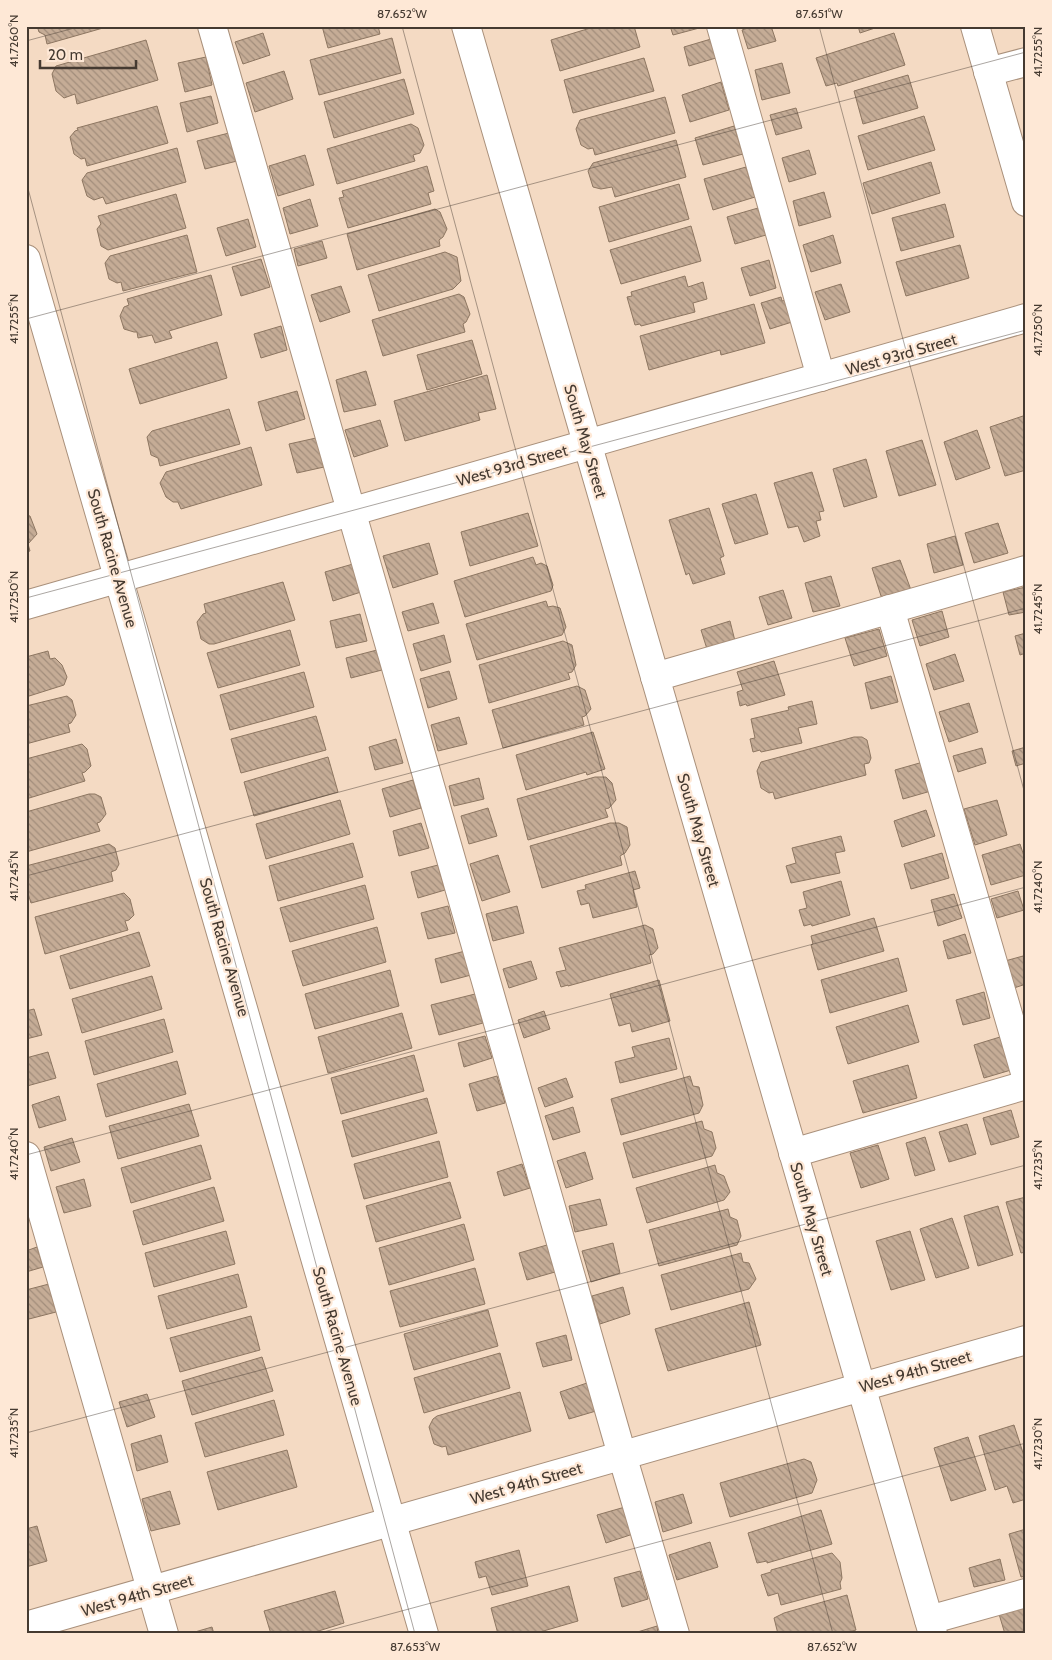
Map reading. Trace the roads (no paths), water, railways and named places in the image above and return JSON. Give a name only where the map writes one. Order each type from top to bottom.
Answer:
[{"type":"street","points":[[212,26],[675,1634]]},
{"type":"street","name":"South May Street","points":[[466,26],[930,1627]]},
{"type":"street","points":[[720,26],[821,377]]},
{"type":"street","points":[[975,26],[1026,202]]},
{"type":"street","points":[[988,72],[1026,62]]},
{"type":"street","name":"South Racine Avenue","points":[[26,259],[424,1634]]},
{"type":"street","name":"West 93rd Street","points":[[26,605],[1026,318]]},
{"type":"street","points":[[654,677],[1026,570]]},
{"type":"street","points":[[890,609],[1026,1076]]},
{"type":"street","points":[[793,1154],[1026,1085]]},
{"type":"street","points":[[26,1156],[164,1634]]},
{"type":"street","name":"West 94th Street","points":[[26,1626],[1026,1340]]},
{"type":"street","points":[[930,1627],[1026,1593]]}]
